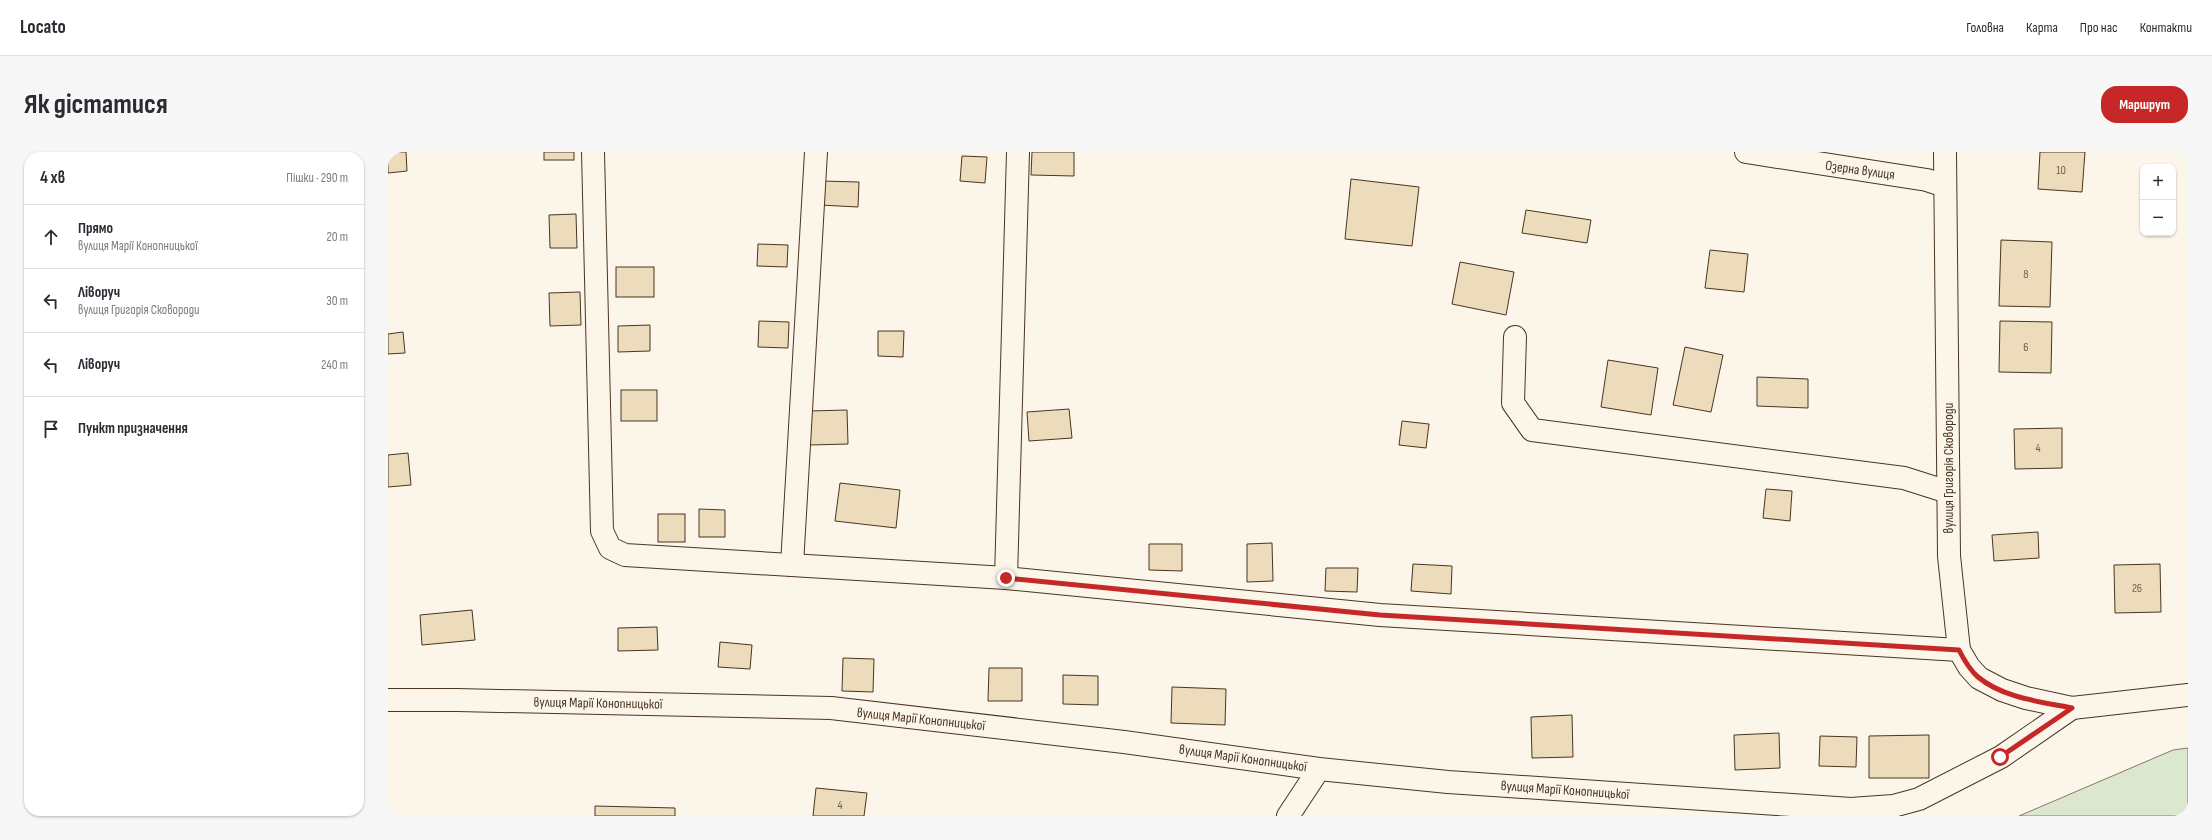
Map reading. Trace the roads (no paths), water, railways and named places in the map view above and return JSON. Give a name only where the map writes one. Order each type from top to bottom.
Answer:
[{"type":"street","points":[[593,152],[602,531],[610,548],[625,555],[1006,578],[1380,615],[1959,650]]},
{"type":"street","points":[[792,565],[816,152]]},
{"type":"street","points":[[1006,578],[1018,152]]},
{"type":"street","name":"Озерна вулиця","points":[[1746,152],[1936,183]]},
{"type":"street","name":"вулиця Григорія Сковороди","points":[[1945,152],[1936,183],[1948,492],[1949,556],[1959,650],[1969,667],[1979,678],[2002,690],[2026,698],[2072,708]]},
{"type":"street","points":[[1515,337],[1513,403],[1532,430],[1904,478],[1948,492]]},
{"type":"street","points":[[2072,708],[2188,695]]},
{"type":"street","name":"вулиця Марії Конопницької","points":[[388,700],[465,700],[831,708],[1124,742],[1319,769],[1464,783],[1851,809],[1893,806],[1919,799],[2000,757],[2072,708]]},
{"type":"street","points":[[1288,816],[1319,769]]}]
